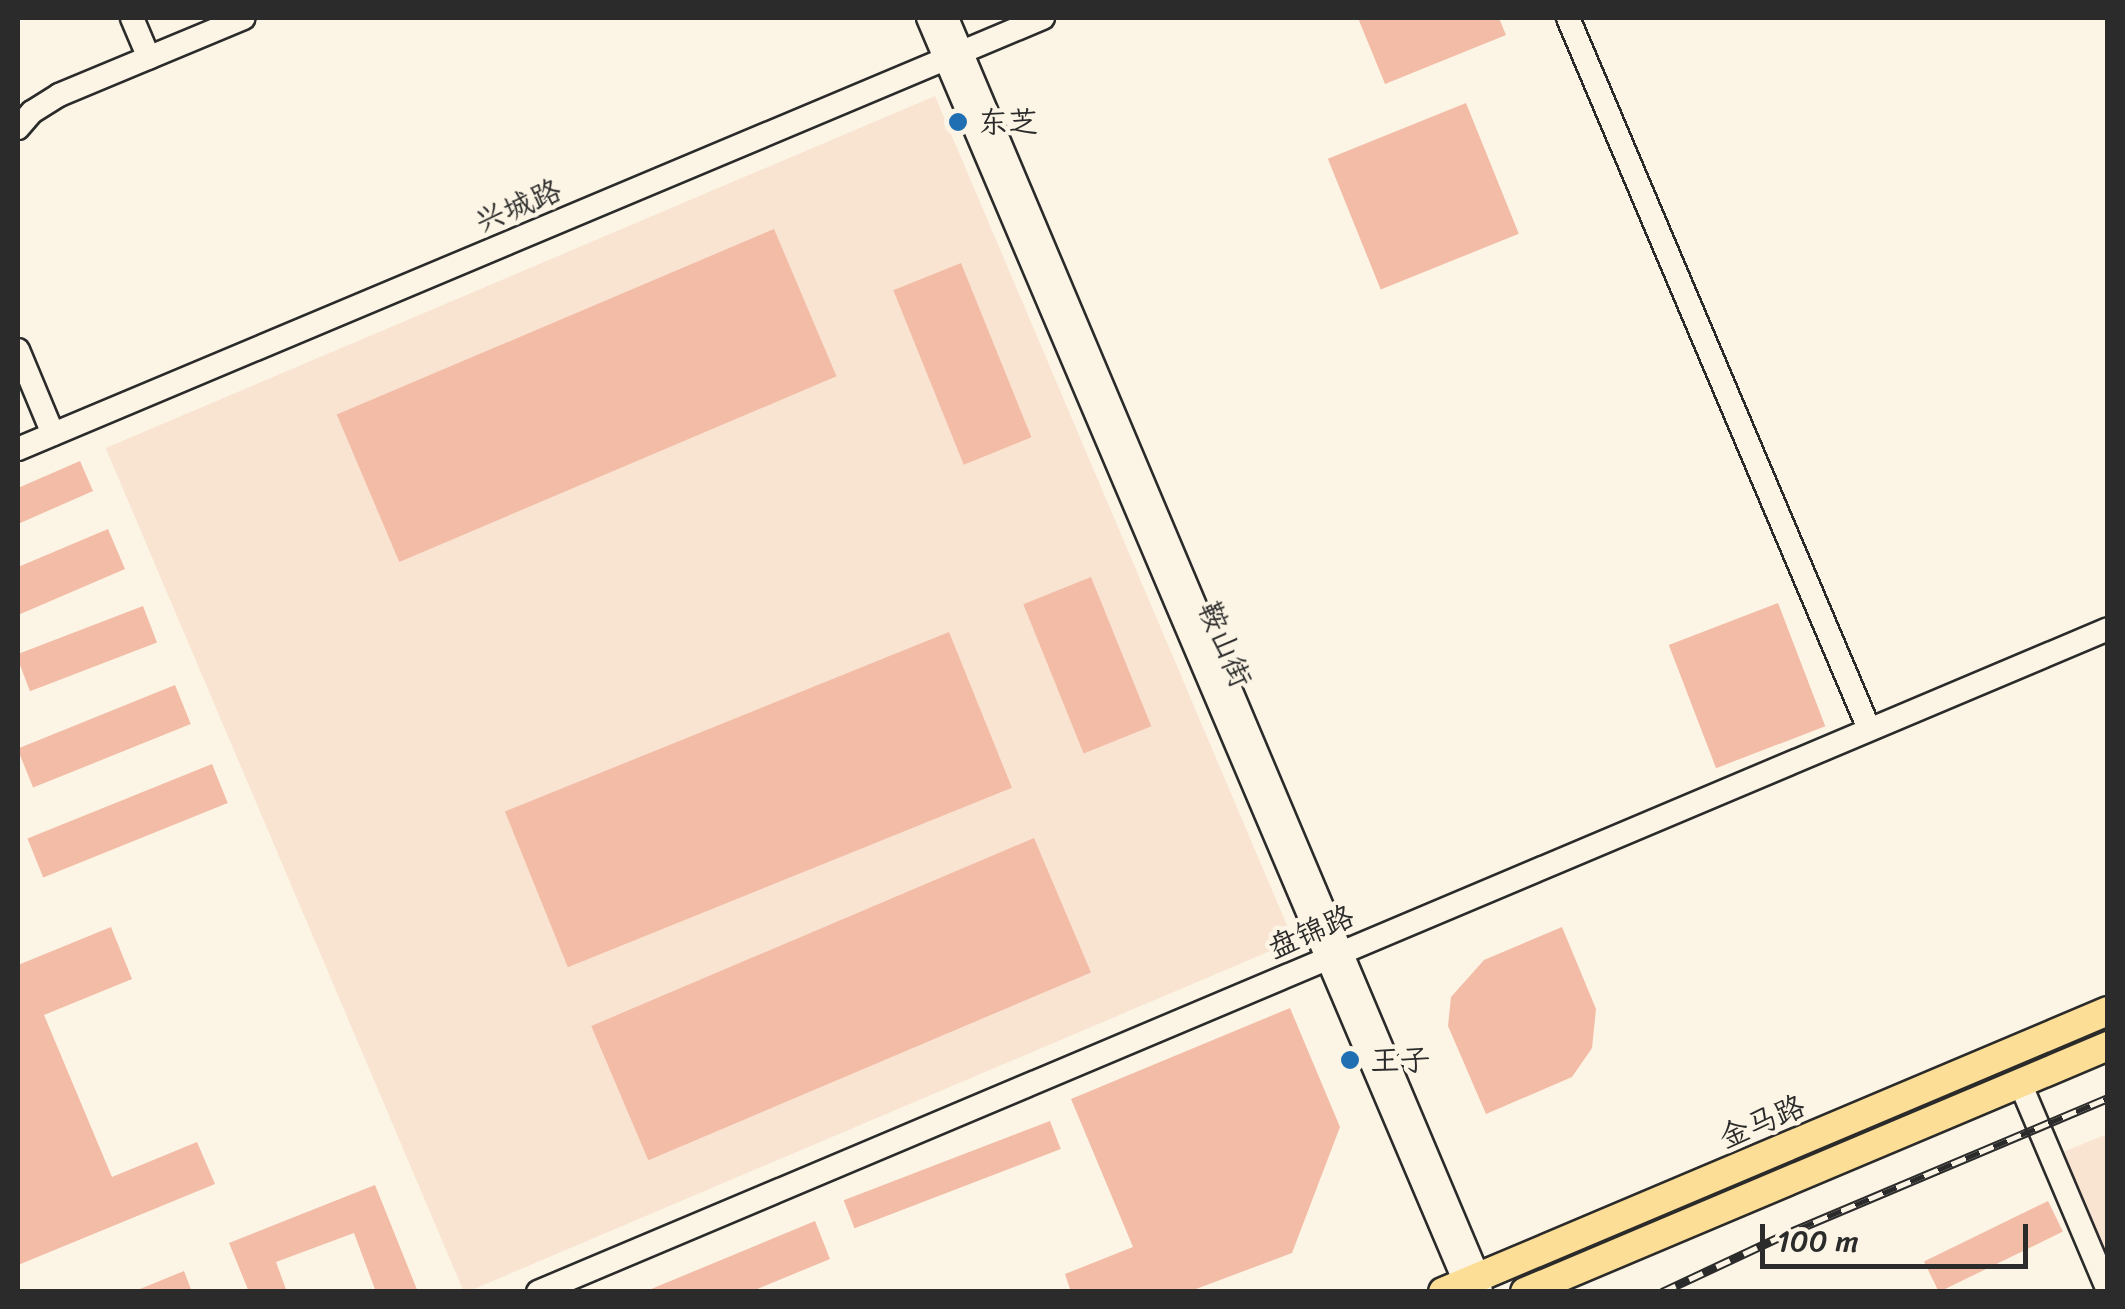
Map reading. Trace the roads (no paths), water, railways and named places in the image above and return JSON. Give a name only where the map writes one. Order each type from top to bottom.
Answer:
[{"type":"main road","name":"金马路","points":[[1467,1287],[2108,1011]]},
{"type":"main road","points":[[1525,1292],[2108,1046]]},
{"type":"street","points":[[132,18],[149,58]]},
{"type":"street","points":[[18,128],[32,112],[59,95],[244,18]]},
{"type":"street","name":"鞍山街","points":[[928,18],[954,55],[1334,955],[1467,1287]]},
{"type":"street","name":"鞍山街","points":[[948,18],[954,55]]},
{"type":"street","name":"兴城路","points":[[18,450],[1043,18]]},
{"type":"street","points":[[1568,18],[1869,729]]},
{"type":"street","points":[[18,350],[53,434]]},
{"type":"street","name":"盘锦路","points":[[538,1292],[2108,628]]},
{"type":"street","points":[[2020,1083],[2108,1290]]},
{"type":"railway","points":[[1662,1292],[1786,1234],[2108,1098]]},
{"type":"place","name":"东芝","points":[[958,122]]},
{"type":"place","name":"王子","points":[[1350,1060]]}]
